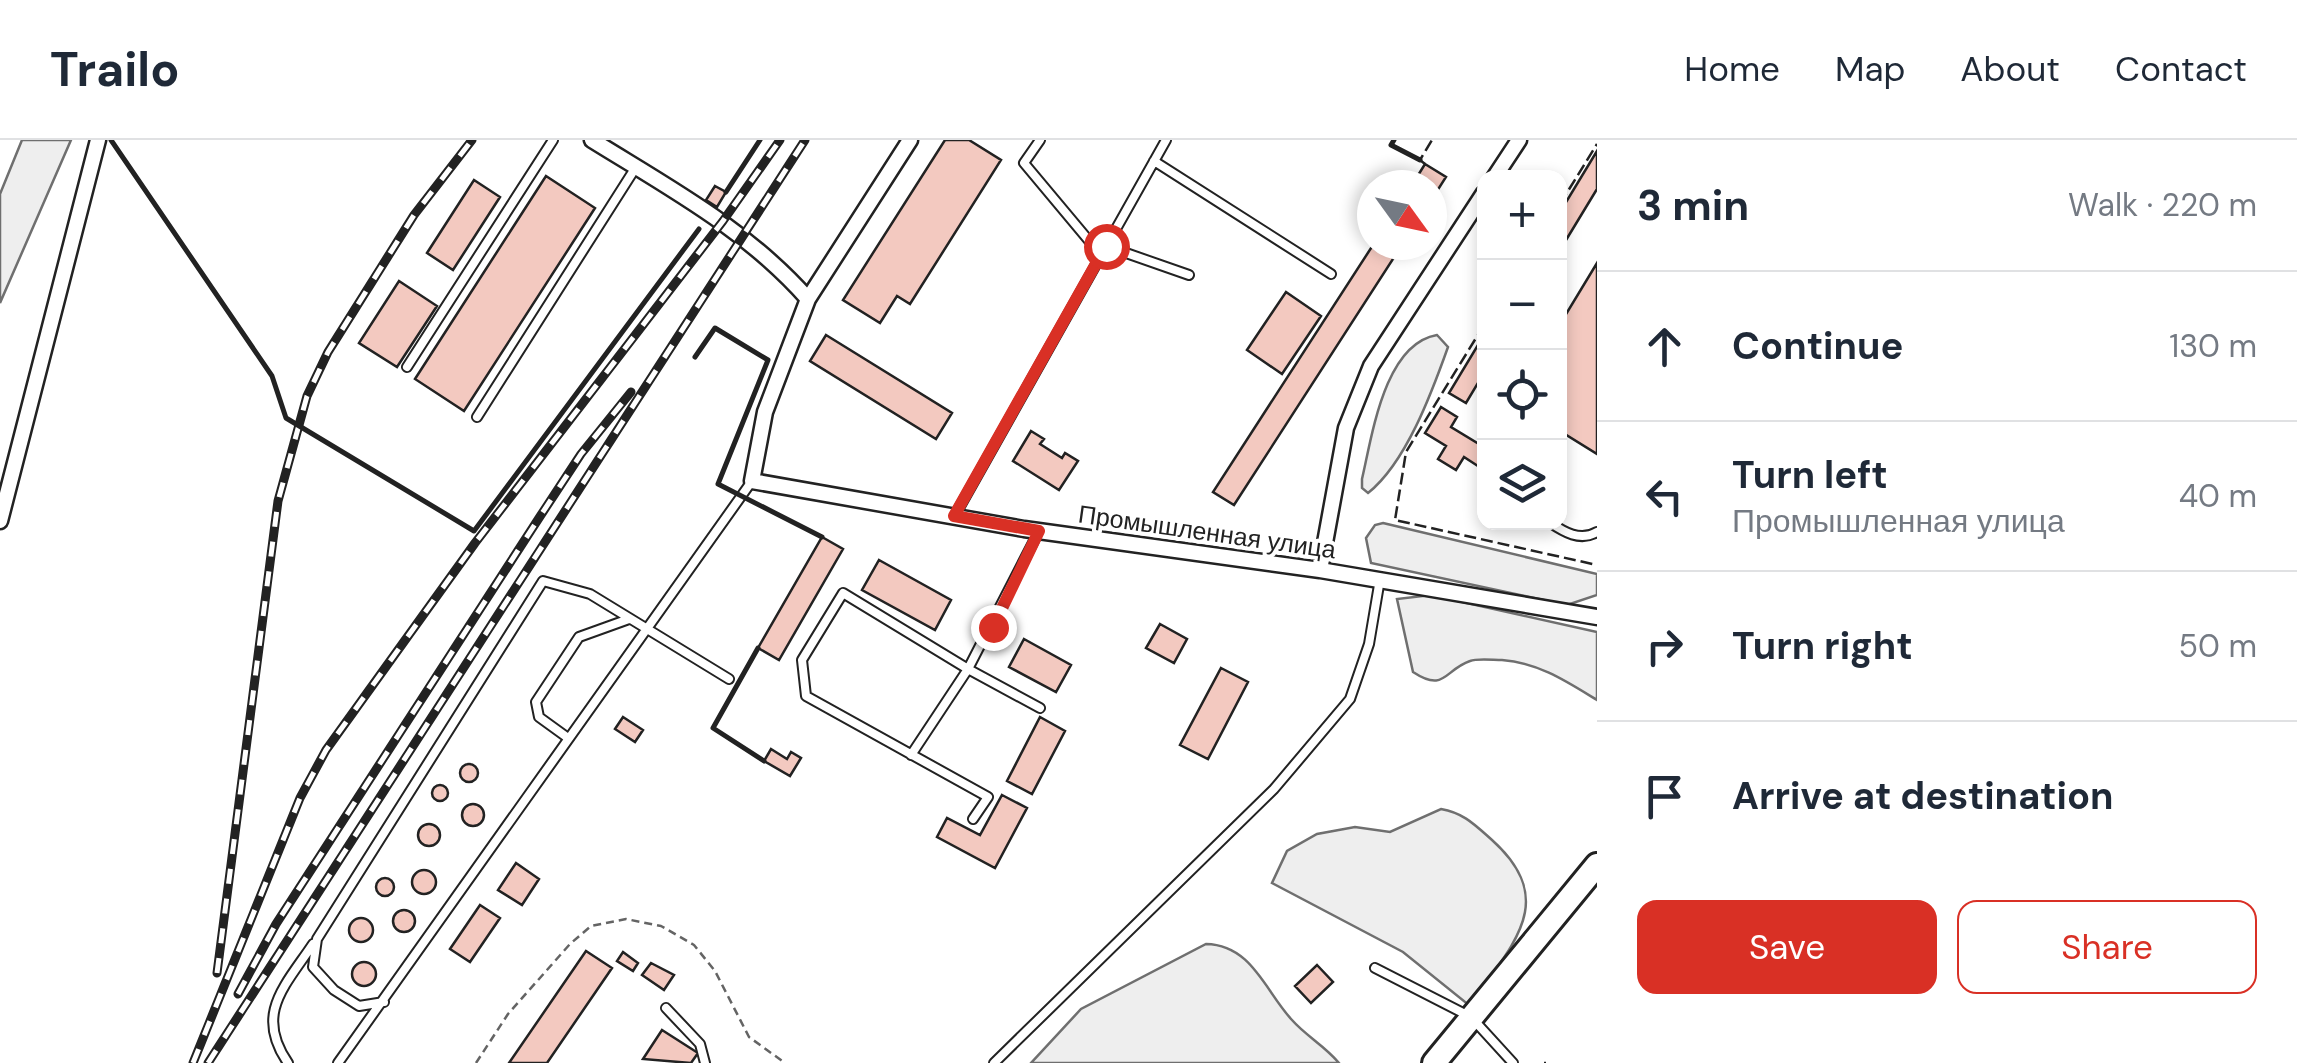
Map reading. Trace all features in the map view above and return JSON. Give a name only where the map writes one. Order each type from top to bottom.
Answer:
[{"type":"highway","points":[[1434,1063],[1597,864]]},
{"type":"street","points":[[0,521],[76,211],[98,140]]},
{"type":"street","points":[[592,140],[723,221],[770,257],[808,299]]},
{"type":"street","points":[[752,481],[766,412],[808,299],[910,140]]},
{"type":"street","points":[[1499,170],[1519,140]]},
{"type":"street","points":[[1320,570],[1356,398],[1370,366],[1477,204]]},
{"type":"street","name":"Промышленная улица","points":[[752,481],[1039,531],[1380,579],[1597,617]]},
{"type":"lane","points":[[407,367],[553,140]]},
{"type":"lane","points":[[1040,140],[1024,163],[1104,250],[1189,275]]},
{"type":"lane","points":[[954,516],[1166,140]]},
{"type":"lane","points":[[1154,161],[1331,274]]},
{"type":"lane","points":[[478,418],[636,167]]},
{"type":"lane","points":[[338,1063],[643,628],[752,481]]},
{"type":"lane","points":[[1562,530],[1589,537],[1597,532]]},
{"type":"lane","points":[[911,755],[968,669],[1039,531]]},
{"type":"lane","points":[[994,1063],[1274,789],[1350,699],[1369,644],[1380,579]]},
{"type":"lane","points":[[288,1063],[274,1040],[274,1007],[543,581],[590,594],[730,679]]},
{"type":"lane","points":[[974,819],[988,797],[806,696],[802,660],[843,594],[1040,708]]},
{"type":"lane","points":[[568,738],[540,717],[536,702],[580,637],[630,619]]},
{"type":"lane","points":[[316,939],[313,967],[334,990],[359,1006],[384,1002]]},
{"type":"lane","points":[[1375,968],[1471,1017],[1513,1063]]},
{"type":"lane","points":[[666,1008],[700,1044],[705,1063]]},
{"type":"path","points":[[476,1063],[508,1014],[570,944],[591,926],[626,919],[661,926],[694,946],[715,971],[748,1037],[784,1063]]},
{"type":"shaded area","points":[[22,140],[71,140],[0,303],[0,194]]},
{"type":"shaded area","points":[[1437,335],[1448,347],[1426,405],[1394,464],[1368,493],[1362,488],[1362,479],[1383,395],[1404,355],[1419,342]]},
{"type":"shaded area","points":[[1383,523],[1597,574],[1597,595],[1567,605],[1371,563],[1366,538],[1375,525]]},
{"type":"shaded area","points":[[1431,595],[1597,632],[1597,700],[1552,674],[1502,660],[1473,660],[1438,680],[1413,672],[1397,599]]},
{"type":"shaded area","points":[[1441,809],[1474,825],[1513,862],[1523,884],[1526,904],[1513,943],[1470,1006],[1403,952],[1272,883],[1287,851],[1317,834],[1355,827],[1390,832]]},
{"type":"shaded area","points":[[1206,944],[1222,946],[1246,961],[1292,1020],[1339,1063],[1031,1063],[1081,1009]]},
{"type":"building","points":[[945,140],[969,140],[1001,160],[910,304],[897,296],[880,323],[843,300]]},
{"type":"building","points":[[1597,151],[1597,189],[1567,238],[1567,200]]},
{"type":"building","points":[[546,176],[595,208],[464,411],[415,379]]},
{"type":"building","points":[[474,180],[500,197],[453,270],[427,253]]},
{"type":"building","points":[[715,186],[726,192],[717,207],[706,200]]},
{"type":"building","points":[[1363,260],[1392,260],[1234,505],[1213,492]]},
{"type":"building","points":[[1597,263],[1597,454],[1567,435],[1567,312]]},
{"type":"building","points":[[399,281],[437,306],[397,367],[359,343]]},
{"type":"building","points":[[1286,292],[1321,316],[1282,374],[1247,350]]},
{"type":"building","points":[[826,335],[952,413],[936,439],[810,361]]},
{"type":"building","points":[[1477,347],[1477,385],[1466,403],[1449,393]]},
{"type":"building","points":[[1441,407],[1457,417],[1451,427],[1477,443],[1477,465],[1464,457],[1456,470],[1438,459],[1446,446],[1425,433]]},
{"type":"building","points":[[1031,431],[1044,439],[1040,444],[1062,458],[1065,453],[1078,461],[1059,490],[1013,461]]},
{"type":"building","points":[[822,537],[843,549],[779,660],[758,648]]},
{"type":"building","points":[[879,560],[951,600],[935,630],[862,590]]},
{"type":"building","points":[[1160,624],[1187,639],[1174,663],[1146,648]]},
{"type":"building","points":[[1024,639],[1071,665],[1056,692],[1009,667]]},
{"type":"building","points":[[1221,668],[1248,682],[1208,759],[1180,745]]},
{"type":"building","points":[[623,717],[643,730],[635,742],[615,729]]},
{"type":"building","points":[[1040,717],[1065,731],[1032,794],[1007,781]]},
{"type":"building","points":[[771,749],[787,759],[791,752],[801,758],[790,776],[764,761]]},
{"type":"building","points":[[469,764],[478,773],[469,782],[460,773]]},
{"type":"building","points":[[440,785],[448,793],[440,801],[432,793]]},
{"type":"building","points":[[1002,795],[1027,808],[995,868],[937,837],[947,818],[980,835]]},
{"type":"building","points":[[473,804],[481,807],[481,823],[473,826],[465,823],[462,815],[465,807]]},
{"type":"building","points":[[429,824],[437,827],[437,843],[429,846],[421,843],[418,835],[421,827]]},
{"type":"building","points":[[516,863],[539,879],[522,905],[498,890]]},
{"type":"building","points":[[424,870],[433,873],[433,891],[424,894],[415,891],[412,882],[415,873]]},
{"type":"building","points":[[385,878],[394,887],[385,896],[376,887]]},
{"type":"building","points":[[480,905],[500,918],[470,962],[450,949]]},
{"type":"building","points":[[404,910],[412,913],[412,929],[404,932],[396,929],[393,921],[396,913]]},
{"type":"building","points":[[361,918],[373,930],[361,942],[349,930]]},
{"type":"building","points":[[586,951],[612,968],[547,1063],[509,1063]]},
{"type":"building","points":[[623,952],[638,963],[633,971],[617,961]]},
{"type":"building","points":[[364,962],[376,974],[364,986],[352,974]]},
{"type":"building","points":[[651,963],[674,975],[664,990],[642,975]]},
{"type":"building","points":[[1317,965],[1333,982],[1311,1003],[1295,986]]},
{"type":"building","points":[[662,1030],[698,1053],[691,1063],[643,1059]]},
{"type":"railway","points":[[217,973],[278,501],[307,396],[328,352],[414,215],[472,140]]},
{"type":"railway","points":[[193,1063],[300,798],[326,750],[475,543],[723,221],[780,140]]},
{"type":"railway","points":[[208,1063],[805,140]]},
{"type":"railway","points":[[238,994],[276,924],[539,518],[581,454],[631,392]]},
{"type":"fence","points":[[1425,164],[1420,160],[1432,140]]},
{"type":"fence","points":[[1567,193],[1597,144]]},
{"type":"fence","points":[[1477,336],[1406,452],[1395,520],[1597,565]]},
{"type":"wall","points":[[111,140],[272,376],[286,418],[474,531],[699,229]]},
{"type":"wall","points":[[726,192],[760,140]]},
{"type":"wall","points":[[1394,140],[1391,145],[1420,160]]},
{"type":"wall","points":[[695,357],[715,328],[768,360],[718,484],[822,537]]},
{"type":"wall","points":[[758,648],[713,728],[764,761]]},
{"type":"route","points":[[993,627],[1039,531],[954,516],[1106,246]]}]
